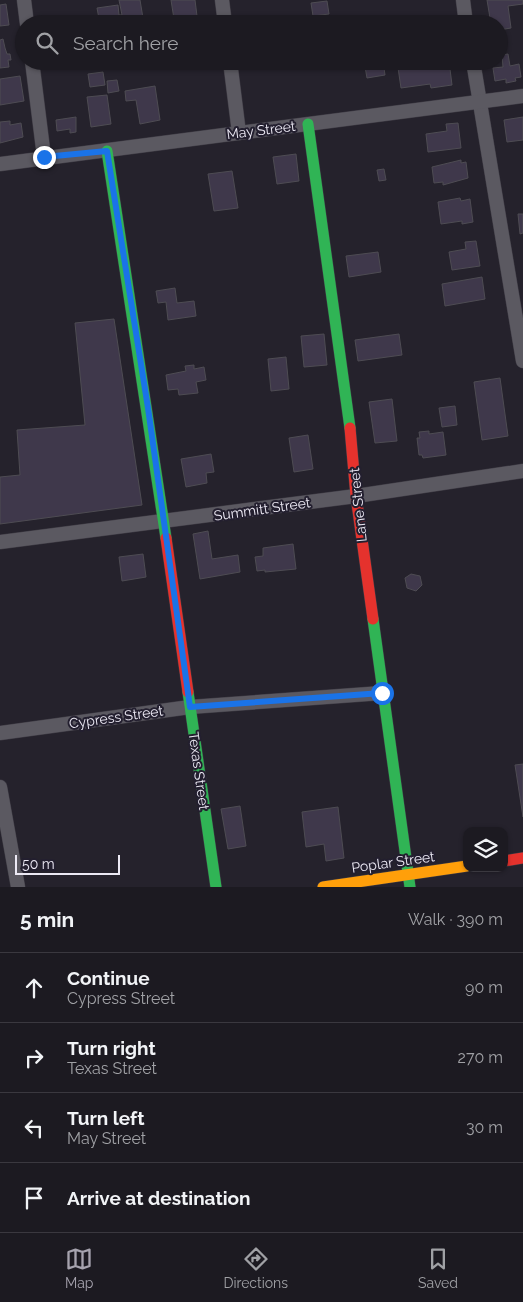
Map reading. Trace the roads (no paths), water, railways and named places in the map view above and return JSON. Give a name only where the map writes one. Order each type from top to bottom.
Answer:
[{"type":"street","points":[[24,0],[26,15]]},
{"type":"street","points":[[222,0],[224,15]]},
{"type":"street","points":[[463,0],[465,15]]},
{"type":"street","points":[[33,70],[44,157]]},
{"type":"street","points":[[231,70],[239,133]]},
{"type":"street","points":[[474,70],[523,361]]},
{"type":"street","name":"May Street","points":[[0,164],[523,96]]},
{"type":"street","name":"Lane Street","points":[[308,124],[348,398],[356,496],[410,887]]},
{"type":"street","name":"Texas Street","points":[[107,151],[148,408],[216,887]]},
{"type":"street","name":"Summitt Street","points":[[0,542],[356,496],[523,471]]},
{"type":"street","name":"Cypress Street","points":[[0,733],[190,707],[382,693]]},
{"type":"street","points":[[0,787],[18,887]]},
{"type":"street","points":[[508,860],[523,858]]},
{"type":"street","name":"Poplar Street","points":[[323,887],[463,867]]}]
